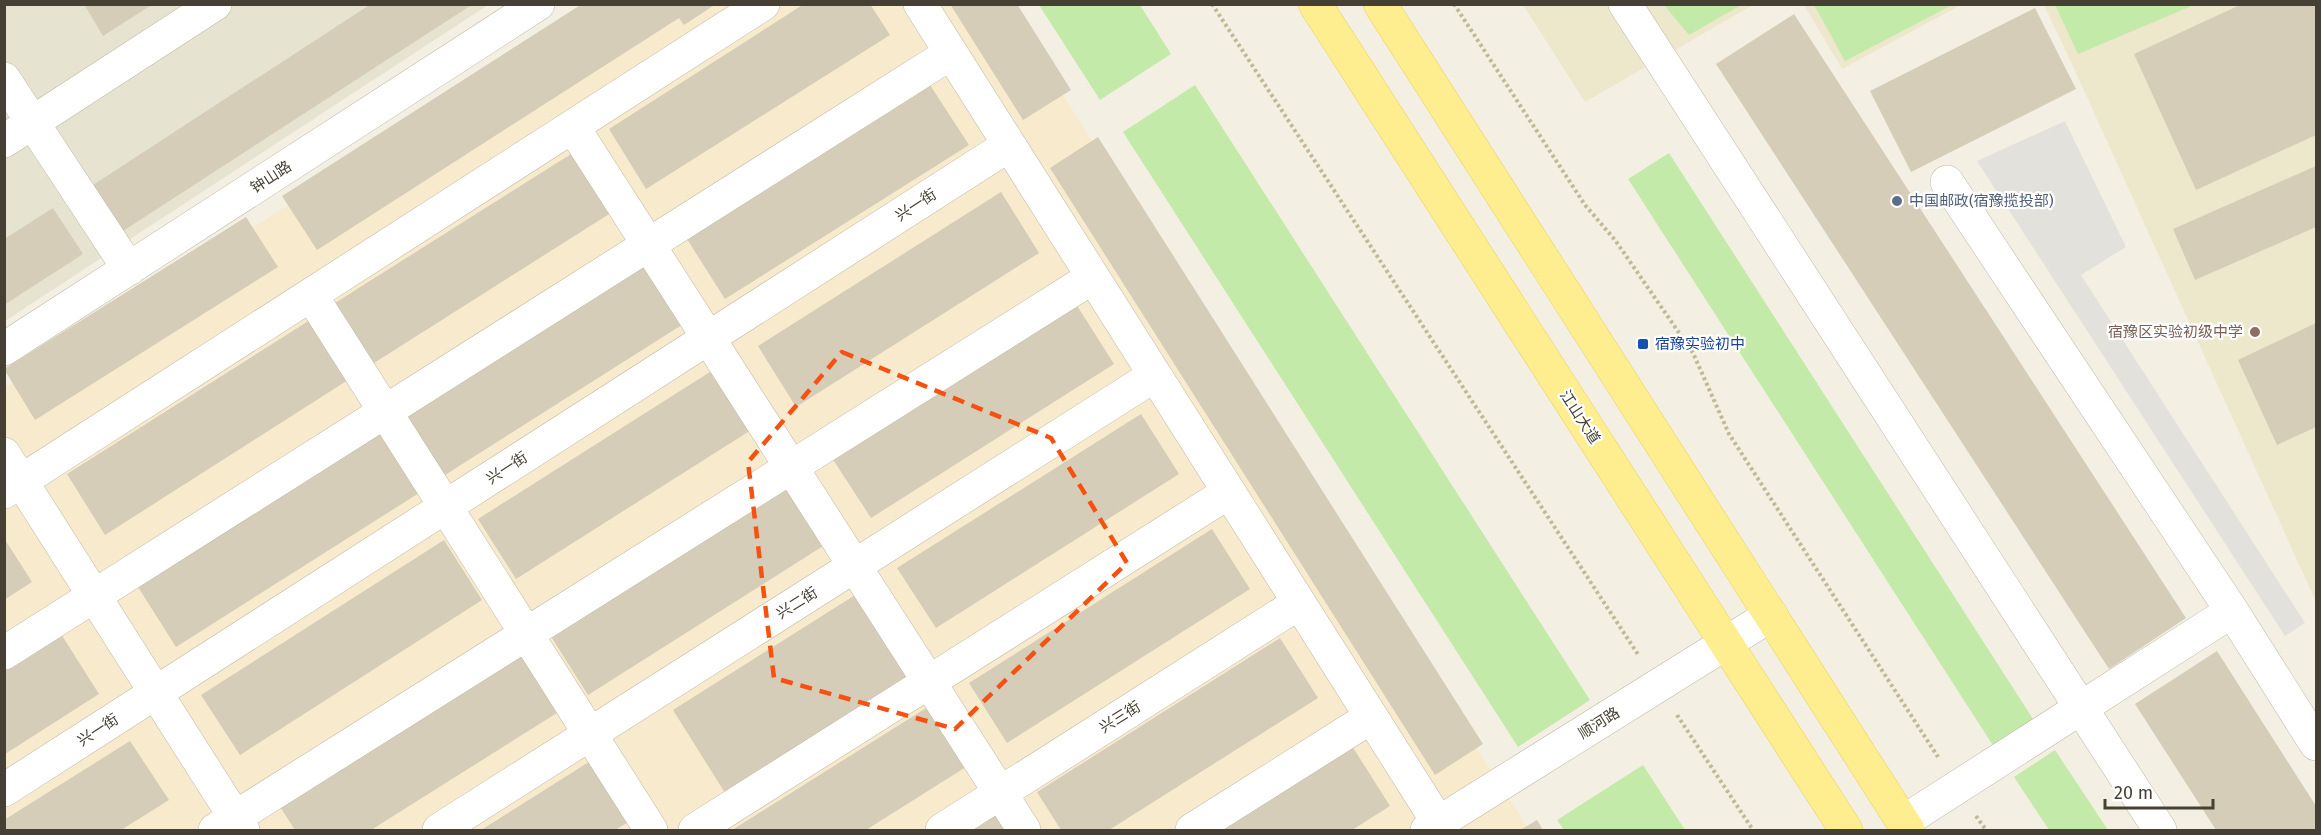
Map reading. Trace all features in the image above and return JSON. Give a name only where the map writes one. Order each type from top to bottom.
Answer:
[{"type":"main road","name":"江山大道","points":[[1314,4],[1845,831]]},
{"type":"main road","points":[[1380,4],[1906,826]]},
{"type":"street","points":[[4,141],[215,4]]},
{"type":"street","name":"钟山路","points":[[4,349],[538,4]]},
{"type":"street","points":[[13,487],[763,4]]},
{"type":"street","points":[[920,4],[1371,717],[1436,828]]},
{"type":"street","points":[[1625,4],[2160,831]]},
{"type":"street","points":[[4,653],[951,53]]},
{"type":"street","points":[[4,79],[129,269]]},
{"type":"street","points":[[573,127],[1024,831]]},
{"type":"street","name":"兴一街","points":[[4,790],[1009,145]]},
{"type":"street","points":[[1947,182],[2232,611],[2316,744]]},
{"type":"street","points":[[4,454],[13,487],[95,596],[156,692],[231,826],[527,634],[1093,277]]},
{"type":"street","points":[[312,295],[651,831]]},
{"type":"street","name":"兴二街","points":[[439,831],[1155,375]]},
{"type":"street","points":[[694,831],[1229,492]]},
{"type":"street","name":"兴三街","points":[[942,831],[1299,603]]},
{"type":"street","points":[[1906,826],[1958,787],[2232,611]]},
{"type":"street","name":"顺河路","points":[[1436,828],[1771,615]]},
{"type":"street","points":[[1192,831],[1371,717]]},
{"type":"path","points":[[1212,4],[1753,831]]},
{"type":"path","points":[[1454,4],[1585,205],[1615,240],[1693,353],[1729,434],[1986,831]]},
{"type":"highlighted area","points":[[842,352],[1051,438],[1127,563],[955,729],[774,678],[748,462]]},
{"type":"shaded area","points":[[601,4],[1006,5],[1529,830],[5,830],[5,387]]},
{"type":"shaded area","points":[[5,5],[488,5],[5,321]]},
{"type":"shaded area","points":[[1523,5],[1753,5],[1585,102]]},
{"type":"shaded area","points":[[1804,5],[1961,5],[1842,69]]},
{"type":"shaded area","name":"宿豫区实验初级中学","points":[[2044,5],[2316,5],[2316,602],[2071,62]]},
{"type":"shaded area","points":[[2065,121],[2126,247],[2081,275],[2305,623],[2285,636],[1977,161]]},
{"type":"green space","points":[[1039,5],[1140,5],[1171,54],[1100,100]]},
{"type":"green space","points":[[1664,5],[1741,5],[1689,35]]},
{"type":"green space","points":[[1814,5],[1952,5],[1845,61]]},
{"type":"green space","points":[[2055,5],[2194,5],[2078,54]]},
{"type":"green space","points":[[1195,85],[1590,700],[1518,747],[1123,132]]},
{"type":"green space","points":[[1669,153],[2035,722],[1994,747],[1628,179]]},
{"type":"green space","points":[[2055,750],[2108,830],[2049,830],[2014,777]]},
{"type":"green space","points":[[1643,765],[1685,830],[1564,830],[1557,820]]},
{"type":"building","points":[[84,4],[153,4],[103,36]]},
{"type":"building","points":[[371,4],[473,4],[123,231],[93,185]]},
{"type":"building","points":[[582,4],[716,4],[684,25],[679,18],[317,250],[282,196]]},
{"type":"building","points":[[804,4],[870,4],[890,35],[646,189],[609,129]]},
{"type":"building","points":[[950,4],[1017,4],[1071,90],[1023,120]]},
{"type":"building","points":[[2242,4],[2316,4],[2316,135],[2196,190],[2134,54]]},
{"type":"building","points":[[2035,8],[2076,89],[1911,172],[1870,91]]},
{"type":"building","points":[[1794,14],[2186,618],[2109,669],[1716,64]]},
{"type":"building","points":[[930,85],[969,145],[725,299],[687,239]]},
{"type":"building","points":[[1098,137],[1483,744],[1435,775],[1050,168]]},
{"type":"building","points":[[579,149],[617,209],[374,363],[335,303]]},
{"type":"building","points":[[2316,166],[2316,227],[2195,280],[2173,229]]},
{"type":"building","points":[[1001,192],[1039,253],[796,407],[758,346]]},
{"type":"building","points":[[53,208],[83,254],[4,305],[4,239]]},
{"type":"building","points":[[246,217],[278,267],[35,420],[4,369]]},
{"type":"building","points":[[650,260],[688,321],[445,475],[406,415]]},
{"type":"building","points":[[1076,304],[1114,364],[871,518],[832,458]]},
{"type":"building","points":[[310,320],[348,380],[105,535],[67,474]]},
{"type":"building","points":[[2316,323],[2316,427],[2277,445],[2238,360]]},
{"type":"building","points":[[721,365],[759,425],[516,579],[478,519]]},
{"type":"building","points":[[1141,414],[1179,474],[936,628],[897,568]]},
{"type":"building","points":[[381,433],[419,493],[176,647],[138,587]]},
{"type":"building","points":[[792,481],[831,541],[588,695],[550,635]]},
{"type":"building","points":[[1212,529],[1250,589],[1007,743],[969,683]]},
{"type":"building","points":[[4,538],[32,582],[4,600]]},
{"type":"building","points":[[444,540],[482,600],[240,755],[201,695]]},
{"type":"building","points":[[860,592],[914,678],[727,796],[673,710]]},
{"type":"building","points":[[61,634],[99,694],[5,754],[5,670]]},
{"type":"building","points":[[1280,638],[1318,698],[1109,830],[1061,830],[1037,792]]},
{"type":"building","points":[[521,651],[560,711],[371,830],[295,830],[279,805]]},
{"type":"building","points":[[2217,651],[2316,806],[2316,830],[2216,830],[2135,704]]},
{"type":"building","points":[[939,700],[977,760],[866,830],[732,830]]},
{"type":"building","points":[[130,741],[169,800],[121,830],[4,830],[4,820]]},
{"type":"building","points":[[1352,746],[1390,806],[1352,830],[1219,830]]},
{"type":"building","points":[[592,760],[630,821],[615,830],[481,830]]},
{"type":"building","points":[[1001,810],[1014,830],[969,830]]},
{"type":"building","points":[[1537,820],[1543,830],[1520,830]]},
{"type":"place","name":"中国邮政(宿豫揽投部)","points":[[1897,201]]},
{"type":"place","name":"宿豫区实验初级中学","points":[[2255,332]]},
{"type":"place","name":"宿豫实验初中","points":[[1643,344]]}]
